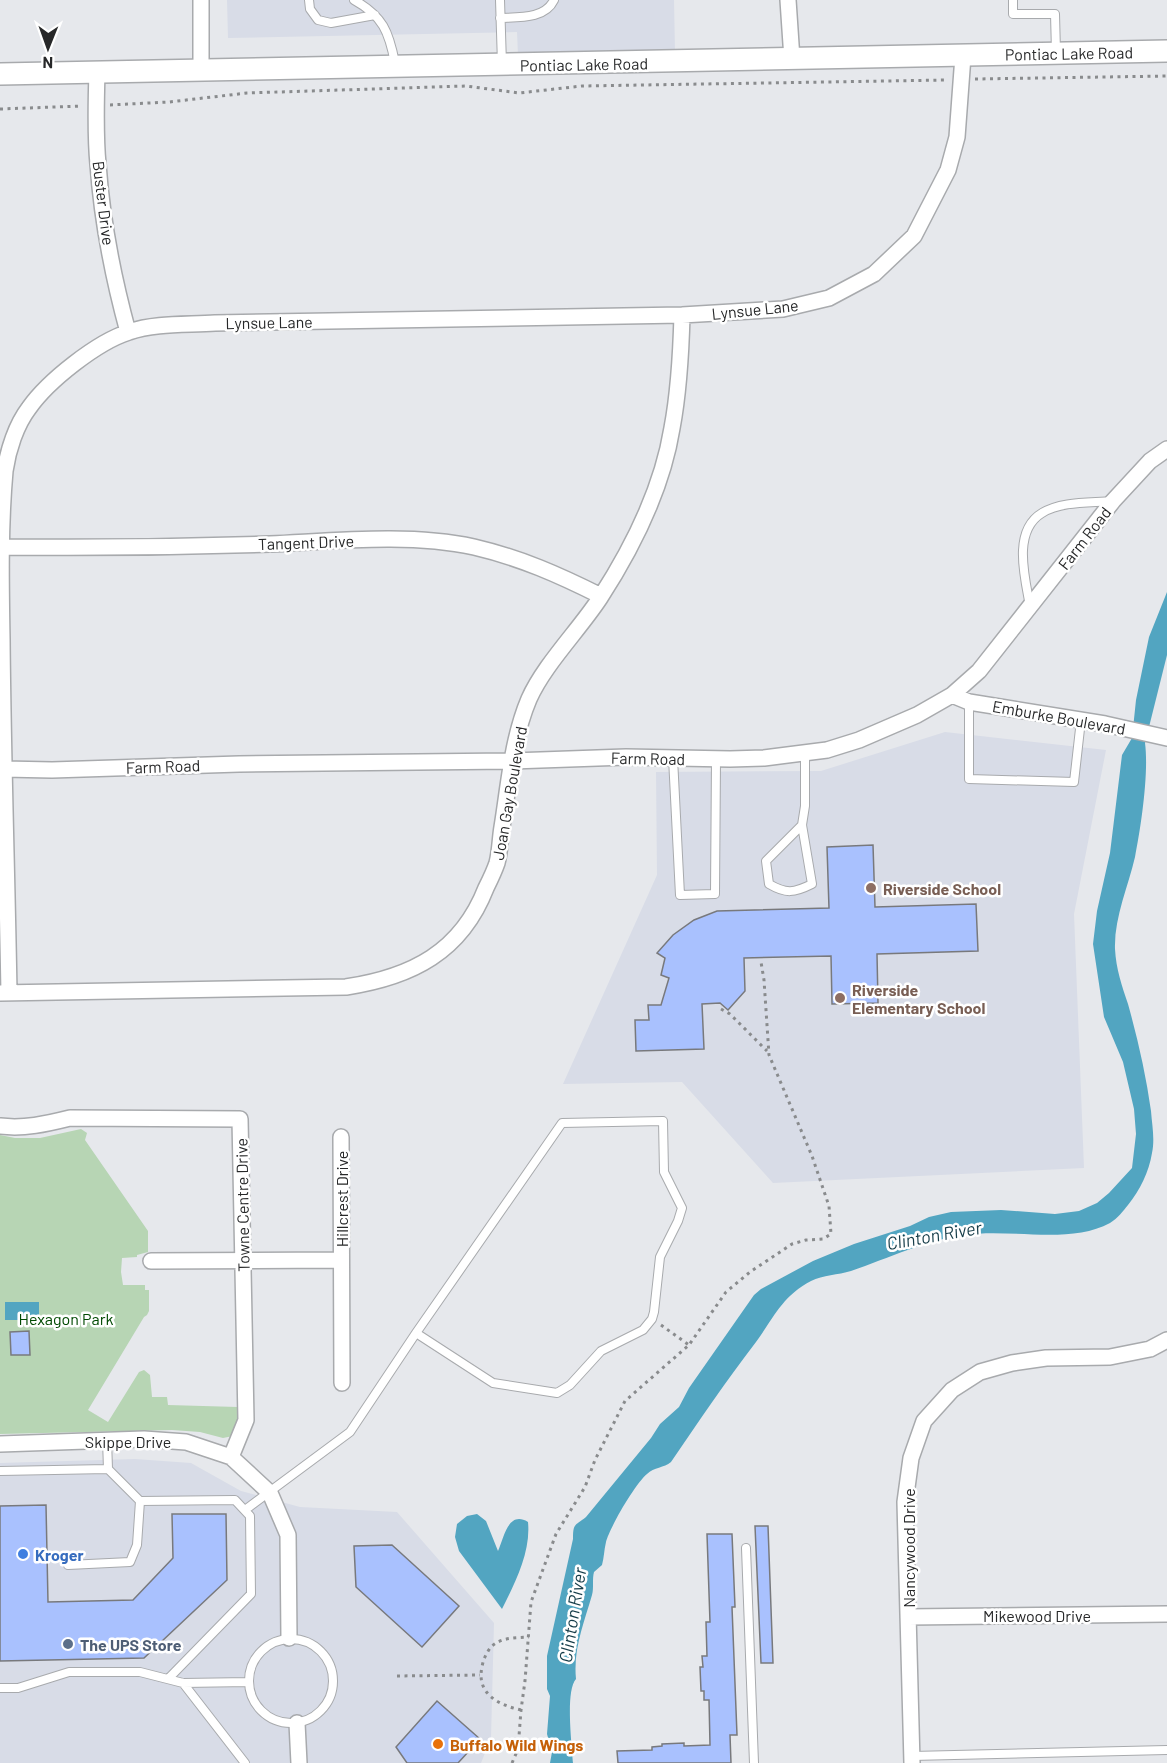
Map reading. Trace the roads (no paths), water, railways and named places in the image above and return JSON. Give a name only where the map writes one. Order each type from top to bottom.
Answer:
[{"type":"street","points":[[201,0],[201,70]]},
{"type":"street","points":[[788,0],[792,59]]},
{"type":"street","name":"Pontiac Lake Road","points":[[0,74],[396,68],[1167,51]]},
{"type":"street","name":"Lynsue Lane","points":[[5,993],[2,503],[5,470],[13,438],[28,409],[55,378],[94,350],[128,332],[155,327],[214,323],[682,315],[783,309],[829,298],[874,274],[914,236],[948,170],[957,137],[963,56]]},
{"type":"street","name":"Buster Drive","points":[[97,72],[98,164],[106,235],[128,332]]},
{"type":"street","name":"Joan Gay Boulevard","points":[[5,993],[346,987],[376,983],[403,974],[431,958],[460,935],[479,907],[496,864],[516,736],[530,697],[618,571],[643,524],[662,470],[672,429],[681,356],[682,315]]},
{"type":"street","name":"Farm Road","points":[[4,769],[52,770],[626,757],[764,759],[827,750],[859,740],[917,715],[952,695],[979,671],[1113,501],[1150,461],[1167,449]]},
{"type":"street","name":"Tangent Drive","points":[[1,547],[113,548],[366,540],[428,541],[472,547],[526,561],[601,596]]},
{"type":"street","name":"Emburke Boulevard","points":[[952,695],[969,702],[1081,720],[1167,738]]},
{"type":"street","name":"Towne Centre Drive","points":[[0,1126],[17,1128],[43,1125],[70,1118],[240,1119],[246,1420],[231,1457]]},
{"type":"street","name":"Hillcrest Drive","points":[[341,1137],[342,1383]]},
{"type":"street","name":"Hillcrest Drive","points":[[150,1261],[342,1260]]},
{"type":"street","name":"Nancywood Drive","points":[[912,1760],[905,1502],[911,1458],[924,1421],[952,1390],[980,1372],[1012,1363],[1046,1358],[1110,1357],[1150,1349],[1167,1340]]},
{"type":"street","name":"Skippe Drive","points":[[0,1444],[144,1439],[186,1442],[231,1457],[270,1493],[288,1535],[290,1638]]},
{"type":"street","name":"Mikewood Drive","points":[[908,1617],[1167,1614]]},
{"type":"street","points":[[297,1723],[299,1763]]},
{"type":"lane","points":[[309,0],[310,9],[318,20],[324,22],[331,23],[375,15]]},
{"type":"lane","points":[[354,0],[381,20],[390,39],[396,68]]},
{"type":"lane","points":[[500,0],[502,65]]},
{"type":"lane","points":[[500,18],[540,14],[554,0]]},
{"type":"lane","points":[[1013,0],[1013,14],[1055,14],[1056,54]]},
{"type":"lane","points":[[1031,606],[1023,557],[1026,531],[1041,513],[1066,505],[1113,501]]},
{"type":"lane","points":[[969,702],[969,779],[1074,782],[1081,720]]},
{"type":"lane","points":[[802,825],[766,861],[769,884],[782,892],[801,890],[812,884],[802,825],[805,806],[805,754]]},
{"type":"lane","points":[[673,758],[680,895],[715,894],[716,759]]},
{"type":"lane","points":[[245,1510],[350,1432],[416,1333],[562,1123],[663,1121],[664,1172],[682,1208],[660,1257],[652,1319],[637,1334],[601,1351],[562,1391],[552,1393],[493,1383],[416,1333]]},
{"type":"lane","points":[[107,1440],[108,1469],[140,1501],[235,1500],[250,1516],[251,1594],[168,1680]]},
{"type":"lane","points":[[0,1471],[108,1469]]},
{"type":"lane","points":[[68,1565],[130,1562],[137,1545],[140,1501]]},
{"type":"lane","points":[[746,1548],[754,1763]]},
{"type":"lane","points":[[290,1638],[303,1640],[315,1646],[331,1667],[333,1680],[326,1705],[316,1714],[297,1723],[277,1721],[264,1714],[254,1703],[249,1689],[249,1674],[253,1660],[275,1641],[290,1638]]},
{"type":"lane","points":[[0,1688],[18,1688],[69,1671],[140,1672],[183,1683],[249,1682]]},
{"type":"lane","points":[[183,1683],[245,1763]]},
{"type":"lane","points":[[912,1760],[1167,1750]]},
{"type":"water","name":"Clinton River","points":[[1167,592],[1167,655],[1145,743],[1145,784],[1140,831],[1115,937],[1118,970],[1138,1044],[1151,1111],[1153,1148],[1149,1167],[1140,1187],[1115,1219],[1094,1230],[1058,1235],[983,1233],[950,1237],[851,1271],[816,1279],[801,1287],[785,1301],[671,1462],[650,1472],[642,1479],[612,1526],[606,1542],[602,1565],[594,1572],[592,1595],[576,1657],[576,1679],[570,1706],[573,1763],[550,1763],[552,1752],[547,1734],[550,1696],[547,1689],[547,1656],[574,1527],[586,1517],[660,1424],[679,1407],[689,1388],[754,1295],[813,1261],[929,1217],[951,1212],[1001,1210],[1055,1214],[1079,1211],[1097,1203],[1132,1168],[1136,1134],[1134,1109],[1123,1062],[1104,1017],[1093,944],[1097,911],[1110,853],[1122,755],[1132,738],[1136,700],[1149,637]]},
{"type":"water","points":[[5,1302],[39,1302],[39,1320],[5,1320]]},
{"type":"water","points":[[477,1514],[486,1521],[498,1551],[511,1522],[521,1519],[528,1522],[525,1556],[502,1609],[459,1551],[455,1537],[457,1524],[467,1516]]},
{"type":"place","name":"Riverside School","points":[[871,888]]},
{"type":"place","name":"Riverside Elementary School","points":[[840,998]]},
{"type":"place","name":"Kroger","points":[[23,1554]]},
{"type":"place","name":"The UPS Store","points":[[68,1644]]},
{"type":"place","name":"Buffalo Wild Wings","points":[[438,1744]]},
{"type":"park label","name":"Hexagon Park","points":[[66,1318]]}]
